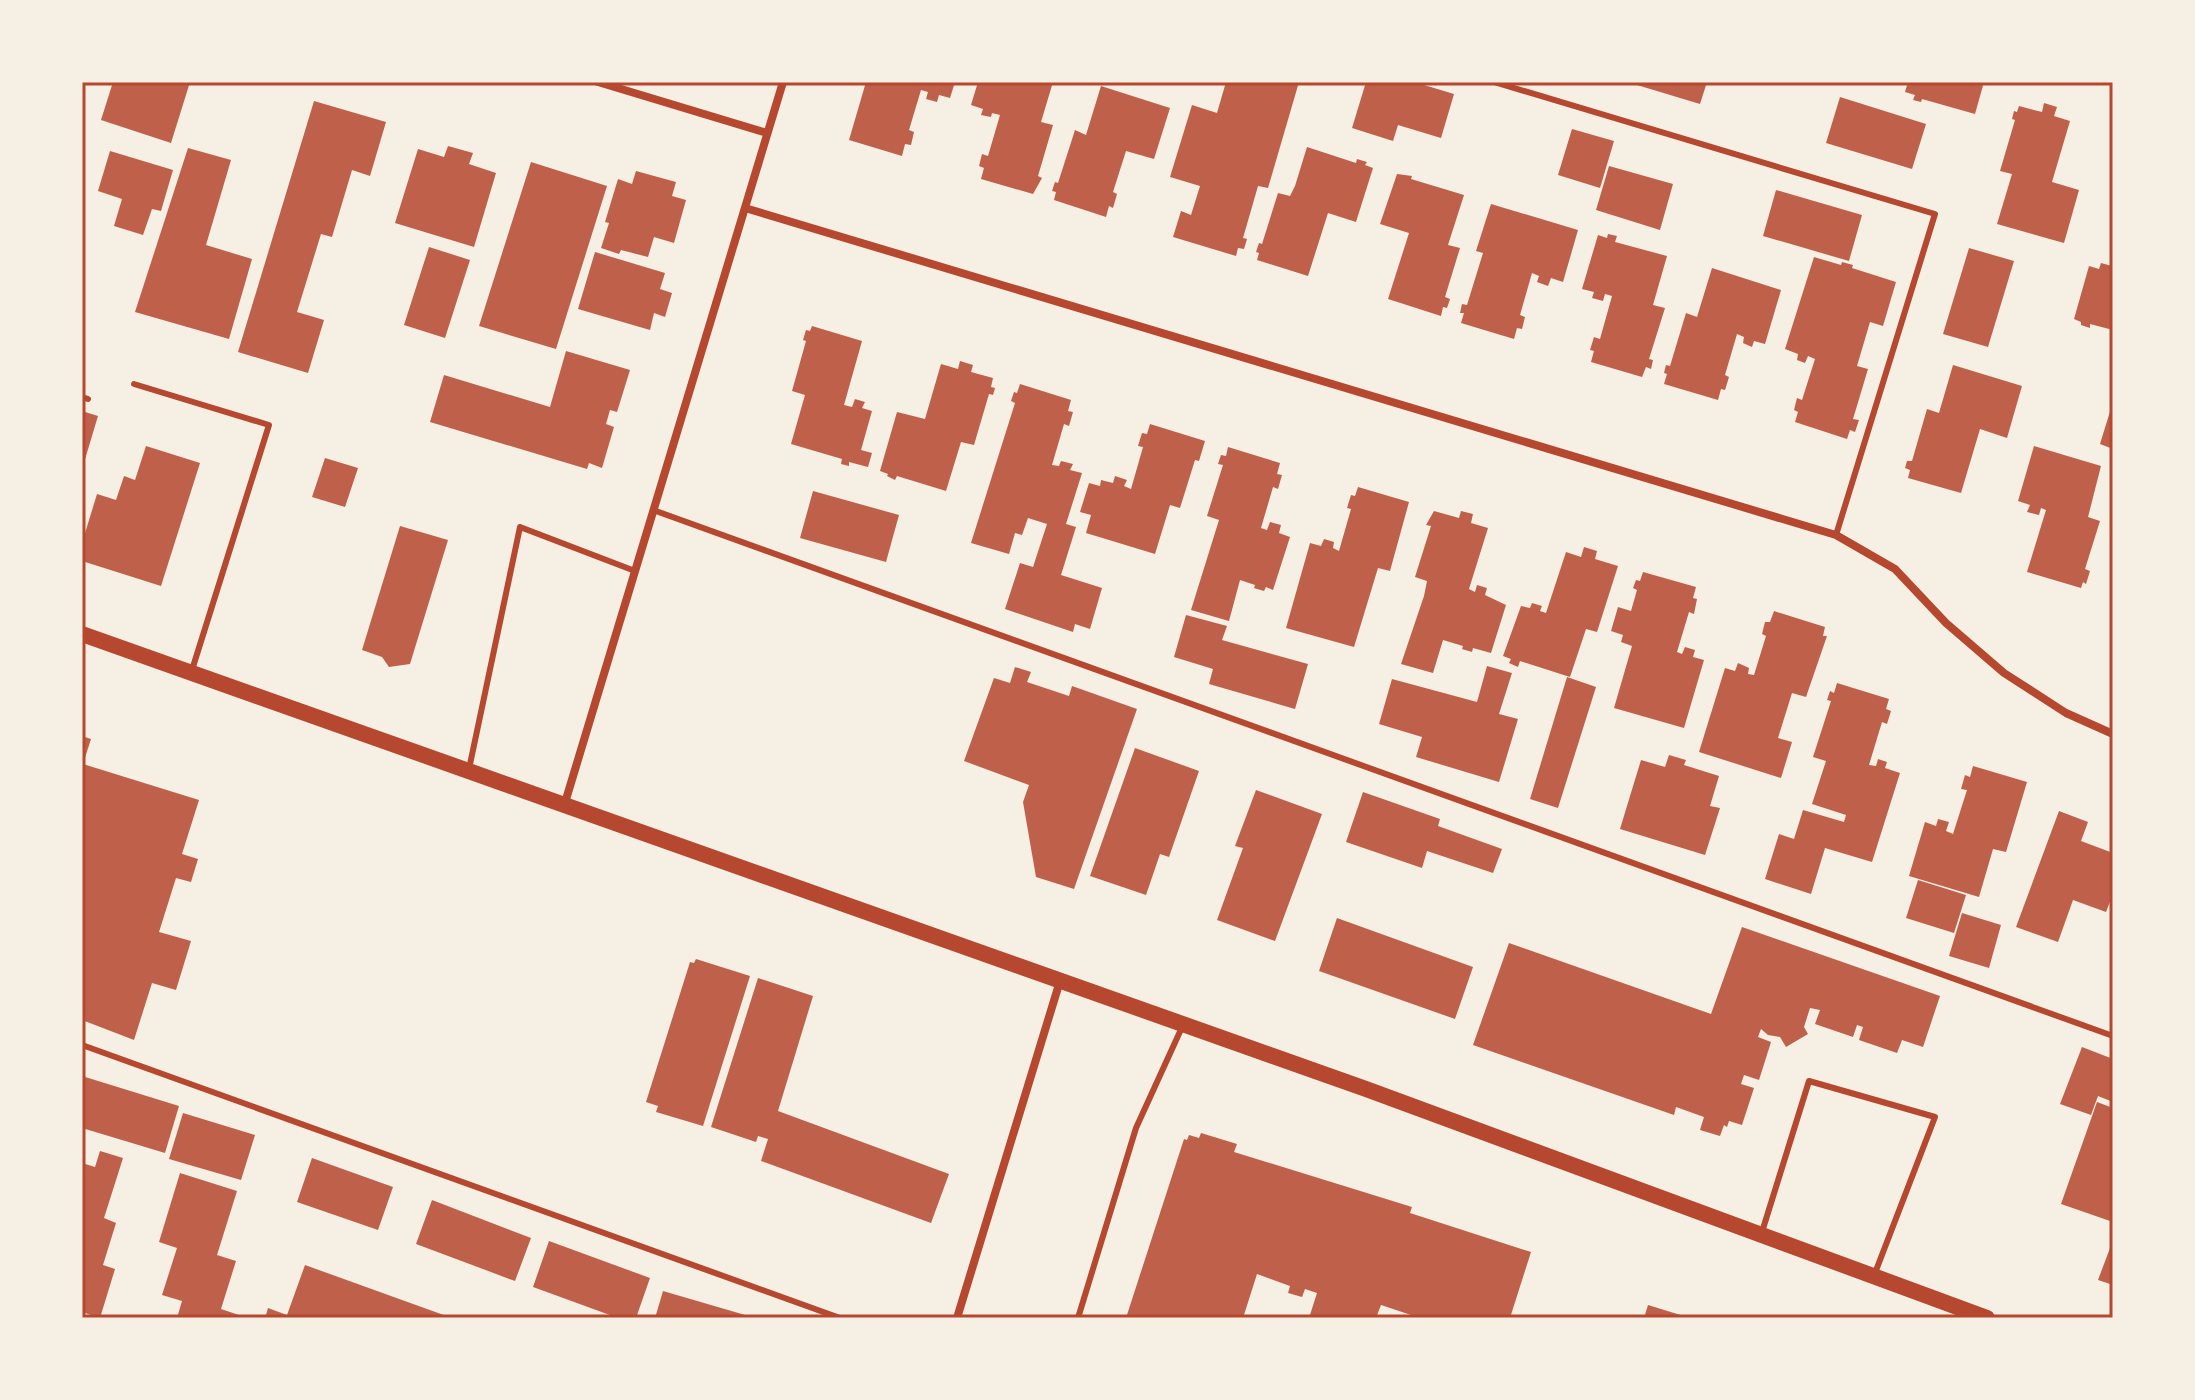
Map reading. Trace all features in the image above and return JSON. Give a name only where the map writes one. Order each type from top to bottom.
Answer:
[{"type":"main road","points":[[82,634],[1183,1024],[1987,1318]]},
{"type":"street","points":[[598,82],[767,133]]},
{"type":"street","points":[[564,806],[783,82]]},
{"type":"street","points":[[745,208],[1836,535],[1895,569],[1946,623],[2004,673],[2066,713],[2113,734]]},
{"type":"street","points":[[957,1318],[1060,981]]},
{"type":"lane","points":[[1494,82],[1935,214],[1836,535]]},
{"type":"lane","points":[[134,384],[269,425],[191,673]]},
{"type":"lane","points":[[653,510],[2113,1036]]},
{"type":"lane","points":[[469,772],[520,527],[635,571]]},
{"type":"lane","points":[[1078,1318],[1136,1128],[1183,1024]]},
{"type":"lane","points":[[82,1045],[840,1318]]},
{"type":"lane","points":[[1761,1234],[1809,1081],[1935,1117],[1873,1276]]},
{"type":"building","points":[[113,82],[190,82],[171,143],[101,120]]},
{"type":"building","points":[[866,82],[955,82],[950,98],[939,95],[937,102],[926,99],[928,92],[921,90],[909,130],[914,132],[911,145],[905,144],[902,156],[849,140]]},
{"type":"building","points":[[978,82],[1053,82],[1041,122],[1053,125],[1038,176],[1042,178],[1033,194],[981,179],[984,168],[979,166],[982,154],[988,156],[1000,115],[981,115],[983,109],[971,105]]},
{"type":"building","points":[[1226,82],[1299,82],[1268,188],[1258,186],[1243,238],[1247,239],[1244,249],[1238,248],[1236,256],[1173,237],[1181,211],[1191,215],[1200,186],[1170,177],[1192,105],[1217,113]]},
{"type":"building","points":[[1366,82],[1414,82],[1454,94],[1441,138],[1398,125],[1393,141],[1352,128]]},
{"type":"building","points":[[1627,82],[1707,82],[1700,104]]},
{"type":"building","points":[[1908,82],[1984,82],[1975,114],[1922,99],[1921,102],[1913,100],[1915,95],[1905,92]]},
{"type":"building","points":[[1101,86],[1170,108],[1154,159],[1126,151],[1113,192],[1117,194],[1113,208],[1109,206],[1106,217],[1054,200],[1056,192],[1052,191],[1055,182],[1058,183],[1075,130],[1086,135]]},
{"type":"building","points":[[1840,97],[1926,124],[1912,169],[1826,143]]},
{"type":"building","points":[[314,101],[386,122],[370,176],[352,170],[332,237],[321,234],[297,312],[324,320],[308,373],[238,352]]},
{"type":"building","points":[[2044,103],[2057,107],[2054,116],[2070,121],[2052,182],[2079,190],[2064,243],[1997,224],[2012,174],[2000,171],[2015,120],[2012,119],[2014,111],[2017,112],[2019,106],[2042,112]]},
{"type":"building","points":[[1572,129],[1614,141],[1600,188],[1558,175]]},
{"type":"building","points":[[448,146],[473,153],[469,164],[496,173],[474,247],[395,223],[418,149],[444,157]]},
{"type":"building","points":[[1307,147],[1356,163],[1357,159],[1367,162],[1365,165],[1373,168],[1356,222],[1328,213],[1308,276],[1257,260],[1259,253],[1256,252],[1259,243],[1262,244],[1278,193],[1290,196],[1295,186]]},
{"type":"building","points":[[188,148],[231,160],[206,245],[252,259],[229,339],[135,312]]},
{"type":"building","points":[[110,151],[173,170],[161,211],[152,209],[143,235],[114,226],[122,199],[98,191]]},
{"type":"building","points":[[531,162],[607,186],[556,349],[479,326]]},
{"type":"building","points":[[1609,166],[1673,184],[1660,230],[1596,210]]},
{"type":"building","points":[[636,171],[676,182],[672,196],[686,200],[674,243],[654,237],[648,257],[621,250],[619,254],[601,248],[618,179],[632,184]]},
{"type":"building","points":[[1397,174],[1412,176],[1411,179],[1464,195],[1448,245],[1460,248],[1445,297],[1450,299],[1447,308],[1443,307],[1441,316],[1388,299],[1409,233],[1380,224]]},
{"type":"building","points":[[1776,190],[1862,215],[1849,261],[1763,236]]},
{"type":"building","points":[[1491,204],[1578,230],[1563,282],[1551,278],[1548,286],[1537,282],[1539,276],[1532,273],[1520,315],[1525,317],[1522,329],[1517,328],[1514,339],[1461,323],[1464,313],[1460,313],[1462,304],[1467,305],[1483,253],[1476,251]]},
{"type":"building","points":[[1608,234],[1617,236],[1615,242],[1667,256],[1653,305],[1665,308],[1649,359],[1653,360],[1651,369],[1646,367],[1642,377],[1591,362],[1594,351],[1590,350],[1594,337],[1600,339],[1612,296],[1605,294],[1603,301],[1592,298],[1594,292],[1582,289],[1598,235],[1607,238]]},
{"type":"building","points":[[429,247],[470,260],[445,338],[404,325]]},
{"type":"building","points":[[1969,248],[2014,261],[1988,347],[1943,334]]},
{"type":"building","points":[[595,252],[665,273],[660,289],[672,293],[665,317],[654,313],[650,330],[578,309]]},
{"type":"building","points":[[1814,257],[1841,265],[1842,262],[1853,265],[1852,268],[1896,282],[1883,326],[1870,322],[1857,366],[1868,369],[1853,419],[1859,420],[1855,432],[1850,430],[1847,439],[1795,422],[1797,398],[1802,400],[1815,359],[1808,356],[1805,363],[1797,360],[1798,354],[1785,349]]},
{"type":"building","points":[[2101,263],[2112,266],[2113,330],[2090,324],[2090,328],[2074,319],[2089,266],[2099,269]]},
{"type":"building","points":[[1712,268],[1781,290],[1765,344],[1754,341],[1752,347],[1743,343],[1744,337],[1737,334],[1725,375],[1729,377],[1718,400],[1664,384],[1666,365],[1670,366],[1686,313],[1697,317]]},
{"type":"building","points":[[812,326],[862,341],[844,405],[852,407],[855,399],[865,402],[862,408],[872,411],[861,450],[872,453],[868,467],[849,462],[849,466],[841,464],[842,459],[791,444],[805,395],[792,391],[806,341],[803,340],[806,330],[810,331]]},
{"type":"building","points":[[566,351],[630,370],[617,412],[610,410],[606,424],[614,427],[602,468],[589,463],[587,469],[430,422],[444,375],[550,407]]},
{"type":"building","points":[[960,361],[973,365],[971,372],[993,378],[991,387],[995,388],[993,395],[989,394],[974,445],[961,442],[946,491],[897,476],[895,480],[887,476],[880,471],[897,412],[925,419],[941,364],[958,369]]},
{"type":"building","points":[[1953,365],[2022,386],[2007,438],[1980,429],[1961,493],[1908,478],[1910,470],[1905,468],[1907,461],[1912,461],[1927,409],[1939,413]]},
{"type":"building","points":[[1020,384],[1071,400],[1068,411],[1073,412],[1069,426],[1064,424],[1052,465],[1059,466],[1061,461],[1073,464],[1070,470],[1082,473],[1066,524],[1076,527],[1061,575],[1102,588],[1090,629],[1075,624],[1073,632],[1005,609],[1020,563],[1033,567],[1047,524],[1028,518],[1022,535],[1015,533],[1009,554],[971,543],[1015,403],[1011,401]]},
{"type":"building","points":[[2113,405],[2113,449],[2100,444]]},
{"type":"building","points":[[82,411],[98,416],[83,466],[82,466]]},
{"type":"building","points":[[1150,424],[1205,441],[1199,461],[1195,460],[1180,508],[1170,505],[1155,554],[1086,533],[1091,515],[1080,512],[1089,483],[1100,486],[1101,480],[1113,483],[1115,476],[1127,480],[1124,486],[1131,489],[1143,447],[1138,446],[1142,433],[1147,434]]},
{"type":"building","points":[[146,446],[200,463],[161,586],[82,561],[82,543],[97,494],[116,500],[124,476],[135,480]]},
{"type":"building","points":[[2034,446],[2101,466],[2088,517],[2100,521],[2085,569],[2090,571],[2086,584],[2083,582],[2081,588],[2027,572],[2046,510],[2041,508],[2039,515],[2027,512],[2030,505],[2018,501]]},
{"type":"building","points":[[1228,447],[1280,463],[1277,474],[1282,475],[1278,489],[1273,487],[1261,528],[1267,530],[1270,522],[1281,525],[1279,533],[1290,537],[1273,590],[1254,588],[1255,585],[1240,580],[1229,621],[1191,610],[1219,520],[1207,516],[1223,465],[1218,464],[1221,455],[1226,456]]},
{"type":"building","points":[[325,458],[358,468],[345,507],[312,497]]},
{"type":"building","points":[[1358,487],[1409,502],[1390,571],[1378,568],[1354,647],[1286,628],[1310,543],[1321,546],[1324,539],[1334,542],[1333,548],[1339,551],[1351,509],[1347,508],[1351,495],[1355,496]]},
{"type":"building","points":[[813,491],[899,515],[886,562],[800,538]]},
{"type":"building","points":[[1434,511],[1459,518],[1461,511],[1473,514],[1471,523],[1488,528],[1469,589],[1475,592],[1477,585],[1487,588],[1485,595],[1506,605],[1491,653],[1473,648],[1472,652],[1443,640],[1433,673],[1401,664],[1424,596],[1427,581],[1415,577],[1431,526],[1426,525]]},
{"type":"building","points":[[400,526],[448,540],[410,664],[389,667],[382,657],[362,650]]},
{"type":"building","points":[[1584,547],[1597,551],[1595,559],[1618,566],[1597,632],[1586,629],[1570,677],[1520,661],[1518,667],[1509,663],[1511,659],[1503,656],[1521,606],[1530,608],[1532,603],[1542,606],[1540,611],[1546,613],[1566,552],[1581,557]]},
{"type":"building","points":[[1643,572],[1696,587],[1694,614],[1689,612],[1677,652],[1682,654],[1685,647],[1695,650],[1693,657],[1704,660],[1684,728],[1614,708],[1632,646],[1621,642],[1623,635],[1611,631],[1618,607],[1631,611],[1637,590],[1633,588]]},
{"type":"building","points":[[1774,611],[1825,627],[1823,636],[1827,636],[1806,697],[1792,693],[1778,738],[1792,742],[1781,778],[1699,752],[1725,668],[1735,671],[1738,663],[1749,668],[1748,674],[1754,675],[1766,636],[1762,634],[1765,622],[1770,622]]},
{"type":"building","points":[[1186,615],[1227,626],[1222,640],[1308,664],[1295,709],[1209,684],[1213,669],[1174,657]]},
{"type":"building","points":[[1487,666],[1512,673],[1499,714],[1518,719],[1499,782],[1416,757],[1422,737],[1379,724],[1392,679],[1477,702]]},
{"type":"building","points":[[1015,667],[1031,672],[1027,682],[1069,696],[1072,686],[1137,709],[1074,889],[1036,877],[1023,802],[1029,785],[964,761],[994,678],[1010,683]]},
{"type":"building","points":[[1567,677],[1596,687],[1558,808],[1530,799]]},
{"type":"building","points":[[1837,683],[1889,699],[1886,709],[1891,711],[1887,724],[1882,722],[1869,765],[1876,766],[1878,759],[1887,762],[1885,768],[1900,773],[1872,862],[1825,848],[1811,894],[1765,879],[1779,834],[1794,839],[1803,810],[1844,822],[1846,815],[1812,804],[1826,761],[1813,757],[1831,701],[1827,700],[1830,691],[1834,693]]},
{"type":"building","points":[[82,736],[91,739],[83,764],[199,800],[182,854],[198,859],[191,882],[176,878],[159,932],[191,941],[176,990],[152,983],[134,1040],[82,1020]]},
{"type":"building","points":[[1135,748],[1199,771],[1169,857],[1160,854],[1146,895],[1090,876]]},
{"type":"building","points":[[1669,755],[1686,760],[1684,765],[1719,776],[1710,806],[1720,808],[1705,855],[1620,829],[1641,760],[1665,767]]},
{"type":"building","points":[[1973,766],[2027,782],[2006,852],[1993,849],[1979,897],[1909,876],[1925,822],[1936,826],[1938,819],[1949,822],[1946,831],[1953,834],[1967,790],[1961,789],[1965,775],[1970,777]]},
{"type":"building","points":[[1256,790],[1322,814],[1275,941],[1217,920],[1243,848],[1235,846]]},
{"type":"building","points":[[1363,792],[1440,819],[1438,826],[1502,849],[1493,873],[1427,851],[1422,868],[1346,842]]},
{"type":"building","points":[[2059,811],[2088,822],[2081,841],[2113,853],[2113,894],[2106,912],[2073,900],[2058,942],[2016,927]]},
{"type":"building","points":[[1918,880],[1966,895],[1954,933],[1906,918]]},
{"type":"building","points":[[1962,913],[2001,925],[1989,968],[1949,956]]},
{"type":"building","points":[[1337,918],[1473,967],[1455,1019],[1319,971]]},
{"type":"building","points":[[1742,927],[1940,996],[1923,1047],[1902,1040],[1897,1053],[1859,1040],[1863,1027],[1857,1025],[1853,1037],[1815,1024],[1820,1010],[1810,1008],[1804,1027],[1808,1034],[1786,1047],[1780,1037],[1768,1035],[1761,1029],[1758,1037],[1771,1042],[1759,1080],[1744,1075],[1741,1084],[1754,1088],[1742,1125],[1729,1121],[1720,1136],[1700,1130],[1704,1117],[1676,1107],[1674,1115],[1473,1045],[1509,943],[1711,1014]]},
{"type":"building","points":[[696,959],[750,976],[703,1126],[656,1112],[658,1106],[646,1102],[690,962],[694,963]]},
{"type":"building","points":[[758,978],[813,996],[778,1111],[949,1174],[931,1223],[761,1161],[768,1139],[758,1136],[756,1142],[711,1127]]},
{"type":"building","points":[[2082,1047],[2113,1059],[2113,1102],[2098,1096],[2091,1115],[2060,1104]]},
{"type":"building","points":[[82,1076],[179,1106],[165,1153],[82,1128]]},
{"type":"building","points":[[2097,1102],[2113,1108],[2113,1222],[2061,1204]]},
{"type":"building","points":[[183,1113],[255,1135],[241,1180],[169,1159]]},
{"type":"building","points":[[1201,1133],[1237,1144],[1234,1152],[1412,1207],[1410,1213],[1531,1252],[1510,1318],[1420,1318],[1381,1305],[1376,1318],[1309,1318],[1317,1293],[1305,1289],[1302,1297],[1288,1293],[1290,1286],[1257,1274],[1243,1318],[1126,1318],[1184,1139],[1187,1140],[1189,1135],[1199,1138]]},
{"type":"building","points":[[100,1151],[123,1158],[104,1218],[116,1223],[103,1265],[115,1269],[100,1318],[82,1312],[82,1163],[95,1167]]},
{"type":"building","points":[[312,1158],[393,1187],[378,1230],[297,1202]]},
{"type":"building","points":[[180,1173],[237,1191],[217,1255],[236,1261],[221,1309],[239,1315],[238,1318],[177,1318],[182,1301],[162,1295],[177,1248],[159,1242]]},
{"type":"building","points":[[432,1200],[531,1238],[515,1281],[416,1244]]},
{"type":"building","points":[[2113,1240],[2113,1285],[2098,1280]]},
{"type":"building","points":[[549,1241],[650,1278],[636,1318],[618,1318],[533,1287]]},
{"type":"building","points":[[305,1265],[452,1318],[265,1318],[268,1308],[287,1315]]},
{"type":"building","points":[[663,1291],[752,1317],[655,1318]]},
{"type":"building","points":[[1648,1305],[1687,1317],[1687,1318],[1644,1318]]}]
